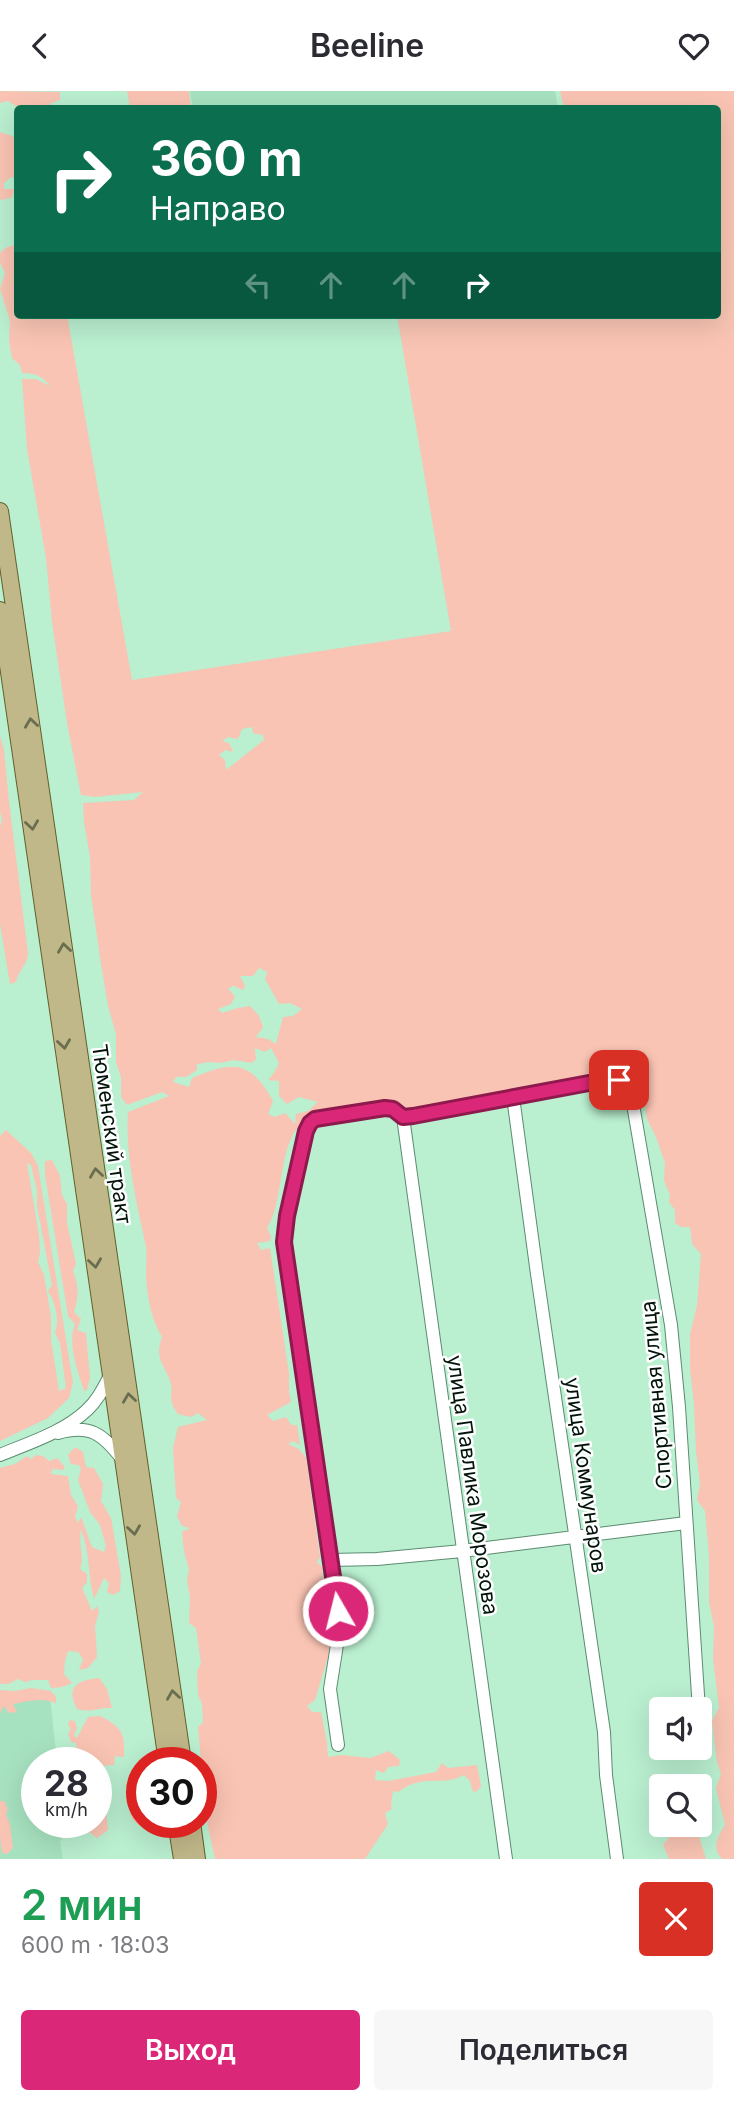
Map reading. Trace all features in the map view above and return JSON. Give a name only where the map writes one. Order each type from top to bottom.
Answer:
[{"type":"main road","name":"Тюменский тракт","points":[[0,511],[181,1747]]},
{"type":"main road","name":"Тюменский тракт","points":[[0,610],[165,1747]]},
{"type":"main road","points":[[178,1838],[181,1859]]},
{"type":"main road","points":[[194,1838],[197,1859]]},
{"type":"street","name":"Спортивная улица","points":[[513,1097],[605,1080],[619,1080],[630,1087],[671,1325],[698,1697]]},
{"type":"street","points":[[338,1745],[330,1689],[339,1632],[331,1560],[284,1242],[302,1143],[310,1123],[315,1119],[385,1108],[393,1109],[403,1117],[513,1097]]},
{"type":"street","name":"улица Коммунаров","points":[[513,1097],[604,1732],[606,1775],[617,1859]]},
{"type":"street","name":"улица Павлика Морозова","points":[[403,1117],[506,1859]]},
{"type":"street","points":[[0,1455],[44,1436],[86,1412],[111,1374]]},
{"type":"street","points":[[44,1436],[72,1430],[94,1432],[112,1445],[124,1462]]},
{"type":"street","points":[[331,1560],[377,1559],[462,1551],[686,1523]]},
{"type":"shaded area","points":[[0,91],[60,92],[60,100],[49,104],[52,105],[14,105],[8,101],[0,103]]},
{"type":"shaded area","points":[[127,91],[189,91],[191,105],[129,105]]},
{"type":"shaded area","points":[[190,91],[555,91],[557,105],[192,105]]},
{"type":"shaded area","points":[[560,91],[734,91],[734,1859],[722,1859],[716,1846],[725,1825],[716,1788],[721,1774],[712,1721],[719,1708],[713,1659],[714,1627],[709,1602],[705,1511],[697,1500],[700,1484],[690,1369],[690,1334],[697,1306],[701,1254],[692,1244],[690,1227],[681,1227],[675,1223],[675,1210],[669,1202],[670,1195],[664,1180],[665,1163],[647,1119],[642,1087],[634,1080],[620,1076],[531,1088],[413,1109],[315,1117],[302,1123],[294,1133],[288,1145],[276,1204],[267,1228],[270,1241],[257,1243],[261,1250],[270,1248],[291,1402],[267,1415],[273,1421],[286,1417],[291,1425],[297,1425],[300,1445],[293,1441],[288,1444],[299,1449],[306,1458],[320,1557],[317,1562],[322,1567],[325,1607],[306,1628],[320,1616],[327,1614],[330,1650],[315,1700],[307,1706],[312,1712],[321,1712],[328,1757],[341,1755],[370,1758],[389,1751],[400,1760],[399,1766],[388,1767],[384,1773],[376,1770],[375,1780],[388,1781],[436,1772],[442,1763],[448,1768],[477,1765],[481,1786],[473,1792],[470,1781],[464,1775],[455,1779],[425,1781],[398,1792],[393,1791],[392,1809],[385,1813],[388,1824],[365,1859],[215,1859],[210,1838],[217,1838],[217,1747],[200,1747],[198,1727],[203,1722],[197,1672],[201,1663],[196,1628],[189,1623],[189,1569],[182,1532],[190,1528],[182,1526],[177,1516],[181,1502],[176,1498],[173,1448],[178,1427],[207,1420],[198,1413],[191,1417],[178,1414],[171,1400],[170,1381],[159,1356],[162,1337],[152,1315],[149,1299],[146,1247],[128,1146],[128,1112],[169,1096],[162,1092],[127,1105],[121,1097],[121,1077],[116,1062],[116,1034],[101,964],[84,822],[83,803],[134,800],[143,792],[95,797],[81,795],[67,723],[52,622],[46,558],[27,449],[22,379],[36,379],[50,386],[38,376],[22,373],[20,365],[12,358],[10,321],[0,289],[5,273],[0,263],[0,253],[14,245],[14,319],[68,319],[132,680],[451,631],[398,319],[721,319],[721,105],[563,105]],"holes":[[[252,727],[253,733],[263,735],[264,740],[226,770],[225,760],[219,755],[225,750],[233,752],[229,743],[222,741],[228,737],[238,739],[242,729]],[[259,968],[267,972],[265,979],[279,1004],[290,1003],[302,1009],[293,1016],[283,1017],[276,1044],[256,1037],[263,1027],[259,1016],[250,1006],[222,1013],[218,1009],[231,1004],[235,997],[228,988],[234,986],[243,990],[245,986],[240,976],[253,976]],[[255,1048],[265,1052],[271,1048],[279,1063],[268,1080],[279,1081],[279,1096],[287,1104],[299,1097],[318,1102],[308,1111],[296,1114],[295,1124],[285,1113],[275,1117],[268,1114],[273,1101],[265,1087],[256,1077],[239,1067],[206,1072],[192,1078],[189,1087],[173,1082],[176,1077],[186,1077],[197,1070],[197,1064],[234,1060],[252,1063],[256,1059]]]},
{"type":"shaded area","points":[[0,132],[14,137],[14,178],[4,183],[4,189],[14,189],[14,193],[11,198],[0,200]]},
{"type":"shaded area","points":[[0,736],[4,750],[28,953],[16,982],[10,984],[0,924]]},
{"type":"shaded area","points":[[6,1130],[31,1153],[38,1166],[73,1383],[69,1398],[48,1418],[0,1441],[0,1136]],"holes":[[[27,1163],[31,1165],[52,1285],[48,1291],[56,1311],[55,1333],[60,1343],[66,1388],[59,1391],[51,1340],[51,1317],[44,1275],[38,1262],[39,1236]]]},
{"type":"shaded area","points":[[52,1160],[60,1176],[62,1195],[67,1204],[67,1223],[76,1264],[73,1271],[77,1287],[74,1312],[81,1319],[77,1330],[86,1333],[90,1378],[87,1390],[84,1391],[74,1358],[72,1341],[75,1324],[68,1316],[45,1175],[45,1161]]},
{"type":"shaded area","points":[[75,1447],[83,1452],[86,1467],[94,1468],[103,1484],[101,1501],[111,1518],[121,1576],[120,1591],[113,1595],[107,1592],[109,1583],[104,1578],[94,1599],[81,1530],[80,1569],[87,1574],[87,1582],[82,1588],[92,1611],[97,1606],[99,1612],[95,1625],[97,1657],[88,1668],[79,1670],[83,1659],[78,1652],[68,1651],[64,1674],[72,1683],[62,1687],[51,1688],[48,1680],[25,1682],[18,1679],[8,1684],[0,1684],[0,1468],[15,1464],[27,1456],[31,1459],[36,1455],[43,1456],[49,1461],[57,1458],[65,1467],[63,1470],[52,1469],[51,1474],[68,1476],[71,1495],[78,1506],[75,1517],[78,1523],[81,1517],[92,1547],[104,1552],[106,1546],[100,1525],[90,1512],[78,1480],[81,1469],[79,1465],[71,1464],[68,1455]]},
{"type":"shaded area","points":[[99,1678],[107,1689],[112,1708],[77,1709],[73,1690],[80,1683]]},
{"type":"shaded area","points":[[31,1688],[51,1691],[56,1697],[56,1703],[45,1700],[29,1701],[13,1704],[17,1712],[9,1713],[4,1706],[0,1713],[0,1690]]},
{"type":"shaded area","points":[[50,1696],[55,1747],[21,1747],[21,1838],[62,1838],[63,1859],[0,1859],[0,1701]]},
{"type":"shaded area","points":[[100,1716],[118,1727],[121,1732],[124,1757],[115,1756],[114,1765],[112,1747],[76,1747],[76,1743],[71,1742],[68,1733],[71,1730],[68,1725],[70,1720],[75,1721],[77,1728],[74,1735],[77,1738],[88,1717]]},
{"type":"shaded area","points":[[0,1801],[4,1801],[8,1809],[6,1814],[10,1824],[13,1848],[7,1854],[2,1853],[0,1838]]},
{"type":"shaded area","points":[[669,1837],[699,1837],[706,1859],[669,1859],[663,1845]]},
{"type":"route","points":[[338,1611],[284,1242],[302,1143],[310,1123],[315,1119],[385,1108],[393,1109],[403,1117],[413,1116],[605,1080],[619,1080]]}]
